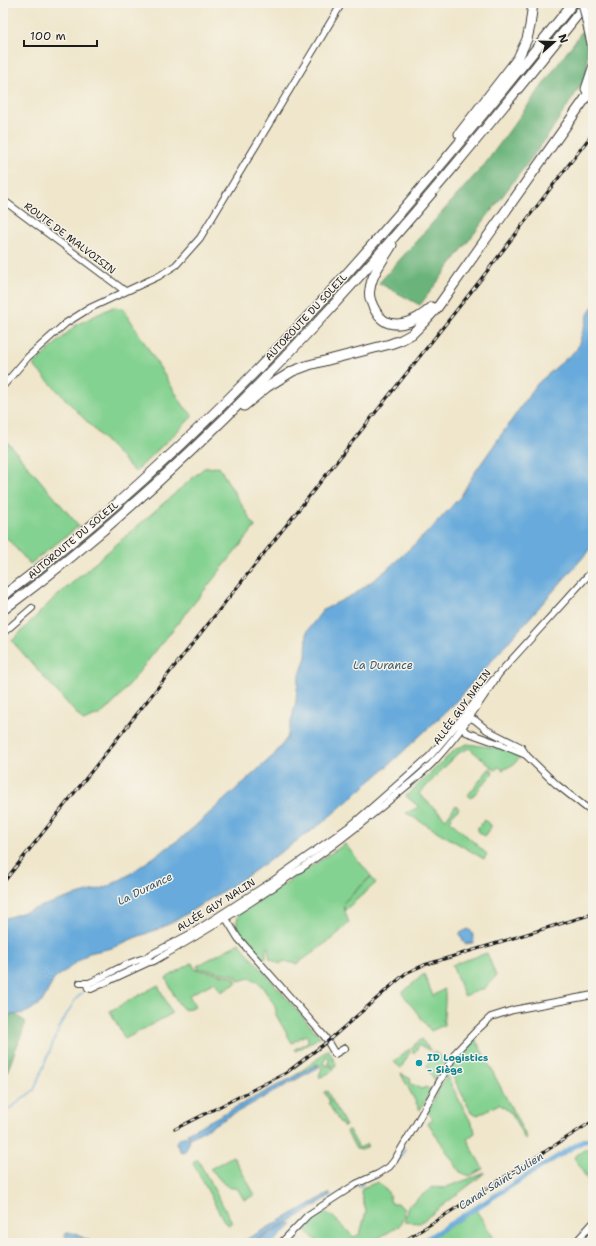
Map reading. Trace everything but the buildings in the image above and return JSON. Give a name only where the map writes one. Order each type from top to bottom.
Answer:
[{"type":"highway","points":[[386,228],[412,190],[471,120],[518,58],[527,39],[533,3]]},
{"type":"highway","name":"AUTOROUTE DU SOLEIL","points":[[3,596],[105,515],[171,455],[289,338],[476,124],[573,3]]},
{"type":"highway","points":[[583,3],[592,27]]},
{"type":"highway","points":[[587,3],[592,27],[593,48]]},
{"type":"highway","name":"AUTOROUTE DU SOLEIL","points":[[3,610],[36,585],[116,518],[186,456],[302,340],[405,224],[522,85],[587,3]]},
{"type":"highway","points":[[405,224],[373,276],[369,290],[371,302],[377,314],[385,321],[394,324],[411,322],[419,318],[434,305],[581,97],[588,86],[593,68]]},
{"type":"highway","points":[[186,456],[206,443],[252,398],[293,371],[309,365],[390,344],[412,334],[426,322],[575,112],[593,84]]},
{"type":"street","points":[[3,386],[28,358],[66,323],[90,308],[159,276],[176,265],[200,238],[342,3]]},
{"type":"street","name":"ROUTE DE MALVOISIN","points":[[3,200],[125,291]]},
{"type":"street","points":[[500,672],[593,570]]},
{"type":"street","points":[[3,633],[32,608]]},
{"type":"street","name":"ALLÉE GUY NALIN","points":[[224,916],[354,823],[430,756],[475,709],[500,672]]},
{"type":"street","name":"ALLÉE GUY NALIN","points":[[467,718],[485,689],[500,672]]},
{"type":"street","points":[[527,756],[466,732],[462,727],[467,718],[487,730],[522,747],[527,756],[556,784],[593,813]]},
{"type":"street","name":"ALLÉE GUY NALIN","points":[[80,983],[89,983],[140,959],[147,960],[192,933],[274,888],[366,821],[427,768],[462,727]]},
{"type":"street","points":[[455,737],[466,732]]},
{"type":"street","points":[[224,916],[238,938],[325,1037],[336,1054],[345,1048]]},
{"type":"street","points":[[281,1243],[308,1216],[356,1184],[389,1167],[402,1149],[456,1052],[491,1018],[503,1012],[593,995]]},
{"type":"street","points":[[575,1243],[593,1223]]},
{"type":"green space","points":[[583,30],[587,47],[587,76],[545,140],[420,305],[379,283],[485,164]]},
{"type":"green space","points":[[113,307],[123,308],[183,405],[193,416],[135,472],[33,365],[76,325]]},
{"type":"green space","points":[[3,437],[79,526],[30,564],[3,534]]},
{"type":"green space","points":[[219,467],[255,527],[114,703],[101,714],[83,721],[12,641],[48,604],[204,468]]},
{"type":"green space","points":[[467,744],[511,750],[520,757],[514,764],[503,770],[499,767],[495,770],[469,748],[457,754],[419,794],[446,819],[456,805],[459,809],[451,816],[452,818],[450,821],[487,854],[484,859],[406,813],[419,807],[406,796],[456,749]]},
{"type":"green space","points":[[489,769],[491,769],[493,773],[471,798],[468,795]]},
{"type":"green space","points":[[485,820],[491,825],[491,827],[484,836],[478,831],[478,827]]},
{"type":"green space","points":[[345,844],[371,876],[343,903],[371,877],[376,883],[345,910],[343,905],[349,923],[334,937],[297,964],[284,961],[280,964],[270,959],[268,947],[266,947],[266,957],[263,959],[239,933],[237,920],[240,913]]},
{"type":"green space","points":[[239,943],[320,1037],[296,1051],[295,1049],[308,1042],[308,1038],[305,1035],[292,1043],[276,1015],[274,1004],[258,982],[249,978],[239,981],[235,975],[198,968],[197,966]]},
{"type":"green space","points":[[487,953],[496,976],[485,988],[464,996],[452,965]]},
{"type":"green space","points":[[192,963],[195,969],[234,977],[237,983],[221,992],[215,982],[189,995],[195,1006],[185,1010],[179,1004],[166,978]]},
{"type":"green space","points":[[424,974],[433,996],[444,989],[445,992],[444,1025],[431,1031],[402,993]]},
{"type":"green space","points":[[158,985],[171,1014],[125,1039],[110,1011]]},
{"type":"green space","points":[[3,1015],[16,1015],[26,1022],[3,1083]]},
{"type":"green space","points":[[475,1038],[527,1138],[525,1139],[511,1113],[499,1104],[478,1115],[471,1112],[450,1071],[456,1057]]},
{"type":"green space","points":[[421,1039],[431,1051],[419,1045],[414,1054],[411,1048]]},
{"type":"green space","points":[[328,1049],[336,1064],[335,1067],[328,1064],[329,1058],[326,1056],[323,1064],[334,1068],[333,1071],[319,1077],[322,1068],[317,1064],[295,1077],[294,1076],[315,1061]]},
{"type":"green space","points":[[409,1049],[410,1052],[401,1068],[394,1062]]},
{"type":"green space","points":[[434,1051],[445,1061],[434,1080],[427,1066]]},
{"type":"green space","points":[[401,1074],[411,1079],[410,1083],[421,1089],[426,1087],[431,1090],[420,1110]]},
{"type":"green space","points":[[446,1075],[474,1128],[475,1133],[467,1139],[483,1169],[470,1176],[460,1172],[428,1123],[433,1120],[428,1111]]},
{"type":"green space","points":[[327,1091],[346,1126],[344,1127],[340,1123],[328,1103],[330,1102],[324,1092]]},
{"type":"green space","points":[[349,1130],[359,1148],[368,1144],[367,1147],[362,1150],[356,1149],[346,1131]]},
{"type":"green space","points":[[587,1148],[593,1157],[593,1189],[574,1157]]},
{"type":"green space","points":[[233,1156],[255,1195],[244,1200],[237,1188],[232,1188],[225,1185],[210,1169]]},
{"type":"green space","points":[[198,1160],[232,1222],[229,1225],[225,1223],[194,1165],[193,1163]]},
{"type":"green space","points":[[485,1173],[420,1223],[404,1222],[408,1206],[433,1187],[444,1188]]},
{"type":"green space","points":[[378,1182],[388,1192],[391,1203],[397,1203],[403,1208],[404,1216],[399,1226],[370,1243],[318,1243],[304,1228],[323,1212],[331,1215],[354,1237],[360,1234],[366,1212],[361,1193],[362,1188]]},
{"type":"green space","points":[[476,1210],[497,1243],[424,1243]]},
{"type":"water","name":"La Durance","points":[[593,306],[593,546],[451,707],[380,773],[322,823],[250,874],[175,921],[112,948],[89,953],[57,977],[53,981],[42,1002],[29,1011],[20,1014],[3,1015],[3,919],[73,896],[107,887],[127,876],[184,836],[274,755],[287,738],[290,727],[296,701],[298,681],[306,657],[307,631],[323,610],[356,593],[384,572],[430,530],[461,496],[473,475],[537,384],[577,349],[589,312]]},
{"type":"water","points":[[468,929],[472,932],[474,941],[473,943],[465,944],[460,933]]},
{"type":"water","points":[[318,1064],[319,1067],[190,1138],[187,1133]]},
{"type":"water","points":[[186,1136],[190,1140],[186,1150],[183,1152],[180,1151],[176,1143],[179,1139]]},
{"type":"water","points":[[330,1193],[331,1195],[306,1212],[250,1243],[240,1243]]},
{"type":"water","points":[[289,1223],[292,1225],[272,1243],[252,1243]]},
{"type":"water","points":[[73,1233],[95,1243],[66,1243],[65,1234]]},
{"type":"waterway","points":[[3,1114],[34,1090],[60,1026],[75,1000],[83,992]]},
{"type":"waterway","name":"Canal Saint-Julien","points":[[420,1243],[563,1153],[585,1140],[593,1138]]},
{"type":"waterway","points":[[396,1163],[405,1149]]},
{"type":"waterway","points":[[358,1187],[363,1184]]},
{"type":"railway","points":[[3,883],[478,283],[593,133]]},
{"type":"railway","points":[[175,1129],[286,1073],[328,1041],[406,973],[424,965],[593,914]]},
{"type":"railway","points":[[401,1243],[593,1121]]},
{"type":"place","name":"ID Logistics - Siège","points":[[419,1063]]}]
